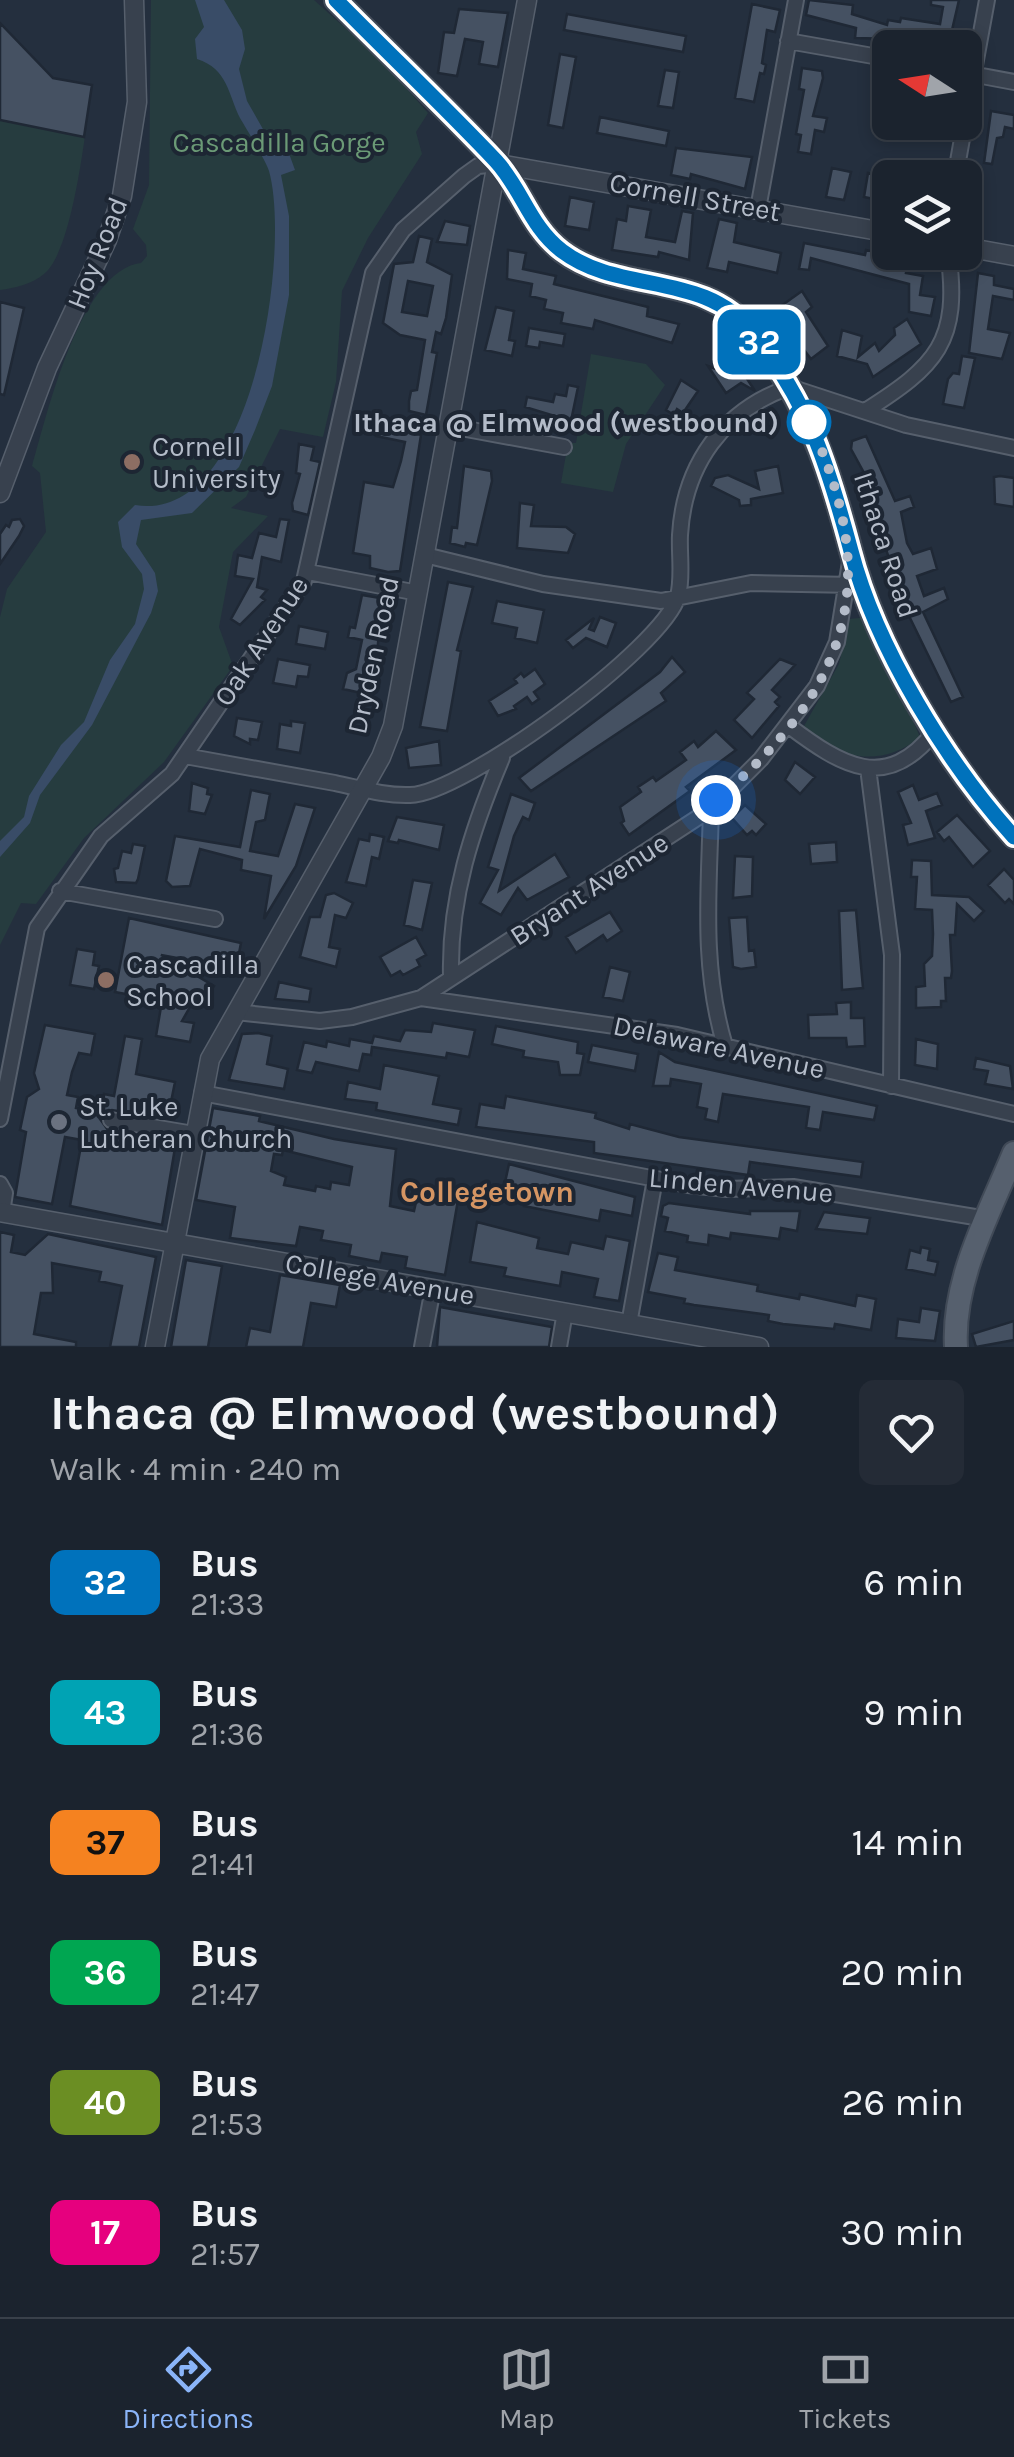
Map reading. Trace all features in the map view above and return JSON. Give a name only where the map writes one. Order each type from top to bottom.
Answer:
[{"type":"main road","points":[[336,0],[499,164]]},
{"type":"main road","name":"Ithaca Road","points":[[499,164],[535,225],[561,251],[596,269],[684,288],[715,301],[750,329],[790,387],[836,487],[857,586],[954,764],[1014,837]]},
{"type":"main road","points":[[956,1347],[958,1298],[1014,1154]]},
{"type":"street","name":"Hoy Road","points":[[0,493],[42,382],[107,240],[122,196],[137,102],[134,0]]},
{"type":"street","name":"Dryden Road","points":[[155,1347],[210,1059],[363,788],[393,726],[527,0]]},
{"type":"street","points":[[758,209],[796,0]]},
{"type":"street","points":[[980,30],[987,0]]},
{"type":"street","points":[[788,41],[872,57]]},
{"type":"street","points":[[982,76],[1014,82]]},
{"type":"street","name":"Cornell Street","points":[[499,164],[872,230]]},
{"type":"street","name":"Oak Avenue","points":[[0,1119],[32,944],[60,891],[101,836],[158,787],[185,756],[308,572],[372,273],[404,230],[464,176],[478,166],[499,164]]},
{"type":"street","points":[[982,250],[1014,256]]},
{"type":"street","points":[[865,411],[910,384],[936,352],[950,311],[949,270]]},
{"type":"street","points":[[185,756],[408,796],[426,793],[502,758],[629,657],[676,601],[682,516],[700,458],[732,419],[790,387],[928,430],[1014,448]]},
{"type":"street","points":[[450,426],[564,447]]},
{"type":"street","points":[[426,555],[542,584],[676,601],[751,583],[857,586]]},
{"type":"street","points":[[308,572],[418,593]]},
{"type":"street","name":"Bryant Avenue","points":[[236,1012],[330,1020],[421,998],[711,809],[790,726],[824,672],[857,586]]},
{"type":"street","points":[[790,726],[834,758],[868,768],[903,761],[935,731]]},
{"type":"street","points":[[451,976],[453,918],[465,858],[502,758]]},
{"type":"street","points":[[868,768],[892,955],[890,1086]]},
{"type":"street","points":[[711,809],[707,951],[711,992],[724,1046]]},
{"type":"street","points":[[60,891],[215,919]]},
{"type":"street","name":"Delaware Avenue","points":[[421,998],[590,1019],[1014,1114]]},
{"type":"street","name":"Linden Avenue","points":[[202,1093],[655,1179],[727,1190],[793,1186],[987,1219]]},
{"type":"street","points":[[111,1120],[194,1134]]},
{"type":"street","points":[[629,1324],[655,1179]]},
{"type":"street","points":[[0,1184],[4,1193],[1,1213]]},
{"type":"street","name":"College Avenue","points":[[1,1213],[760,1347]]},
{"type":"street","points":[[422,1347],[432,1288]]},
{"type":"street","points":[[559,1347],[565,1312]]},
{"type":"green space","name":"Cascadilla Gorge","points":[[151,0],[314,0],[384,63],[428,113],[416,132],[422,154],[368,238],[342,291],[336,382],[323,437],[280,429],[246,497],[231,508],[268,516],[233,552],[219,627],[233,666],[164,762],[84,838],[36,904],[21,903],[0,945],[0,617],[7,589],[46,532],[40,473],[32,466],[69,348],[100,290],[119,272],[141,263],[147,256],[146,245],[133,229],[149,185]]},
{"type":"green space","points":[[0,23],[53,78],[92,85],[71,214],[54,261],[34,280],[0,290]]},
{"type":"green space","points":[[591,354],[646,364],[665,385],[626,444],[613,492],[561,483],[568,443],[576,443]]},
{"type":"green space","points":[[868,617],[920,737],[891,753],[860,756],[831,747],[804,726],[839,664],[849,619]]},
{"type":"water","points":[[195,0],[224,0],[242,30],[245,49],[239,69],[247,101],[268,138],[287,148],[295,170],[281,175],[289,216],[289,295],[272,386],[239,467],[192,513],[141,520],[136,544],[155,573],[158,591],[151,613],[92,725],[40,795],[30,823],[0,857],[0,841],[24,817],[29,796],[61,745],[84,722],[110,660],[135,624],[144,589],[142,574],[122,547],[118,522],[135,505],[176,500],[209,472],[235,429],[255,375],[268,316],[274,259],[269,171],[221,76],[197,59],[195,39],[204,27]]},
{"type":"building","points":[[809,0],[853,5],[852,14],[887,25],[888,20],[900,22],[901,18],[940,24],[943,7],[931,5],[931,0],[959,0],[952,30],[872,30],[872,38],[855,38],[856,28],[806,15]]},
{"type":"building","points":[[752,4],[780,10],[775,32],[767,30],[762,63],[766,65],[764,74],[760,73],[754,102],[735,98]]},
{"type":"building","points":[[459,9],[508,13],[498,67],[479,64],[483,42],[465,39],[457,76],[438,73],[444,32],[454,33]]},
{"type":"building","points":[[567,14],[686,36],[683,52],[564,30]]},
{"type":"building","points":[[0,23],[53,78],[92,85],[84,137],[0,120]]},
{"type":"building","points":[[560,54],[576,57],[563,128],[548,125]]},
{"type":"building","points":[[802,68],[822,71],[823,78],[813,116],[827,118],[824,132],[815,130],[811,154],[798,152],[801,135],[796,134],[804,90],[799,89]]},
{"type":"building","points":[[665,70],[679,72],[673,108],[658,106]]},
{"type":"building","points":[[991,111],[1014,115],[1014,129],[1005,127],[1003,137],[997,138],[992,164],[984,163]]},
{"type":"building","points":[[600,117],[669,131],[666,146],[597,133]]},
{"type":"building","points":[[676,148],[752,157],[745,189],[691,174],[690,179],[671,175]]},
{"type":"building","points":[[832,168],[851,172],[844,200],[826,197]]},
{"type":"building","points":[[868,173],[872,174],[872,199],[864,197]]},
{"type":"building","points":[[570,197],[594,202],[589,230],[565,226]]},
{"type":"building","points":[[628,206],[651,210],[646,237],[675,242],[682,211],[693,213],[689,260],[659,252],[658,257],[612,250],[617,219],[626,221]]},
{"type":"building","points":[[719,219],[737,223],[734,242],[781,253],[777,273],[729,262],[727,272],[707,268]]},
{"type":"building","points":[[445,221],[470,226],[467,245],[437,242]]},
{"type":"building","points":[[419,236],[432,239],[427,262],[452,275],[446,318],[441,334],[436,332],[432,352],[437,353],[426,415],[409,411],[411,391],[417,390],[425,340],[400,335],[383,323],[394,264],[413,262]],"holes":[[[408,281],[433,286],[427,316],[402,312]]]},
{"type":"building","points":[[804,243],[865,255],[866,250],[872,251],[872,270],[907,270],[906,273],[923,276],[920,295],[935,297],[931,316],[909,312],[909,284],[811,258],[809,270],[799,269]]},
{"type":"building","points":[[508,250],[526,253],[523,269],[556,276],[554,284],[648,307],[647,316],[679,324],[672,343],[595,320],[593,329],[561,323],[563,313],[544,309],[546,300],[530,296],[532,284],[507,279]]},
{"type":"building","points":[[978,273],[994,276],[994,285],[1014,289],[1014,300],[993,296],[988,329],[1010,333],[1002,359],[969,353]]},
{"type":"building","points":[[802,291],[812,307],[806,312],[828,346],[811,359],[774,311]]},
{"type":"building","points":[[0,302],[24,308],[4,395],[0,394]]},
{"type":"building","points":[[496,307],[514,311],[509,340],[515,341],[512,356],[485,350]]},
{"type":"building","points":[[907,319],[921,344],[873,377],[867,364],[837,356],[842,330],[862,336],[858,357],[875,343],[879,351],[895,335],[894,328]]},
{"type":"building","points":[[529,328],[565,334],[563,346],[540,342],[539,348],[526,346]]},
{"type":"building","points":[[962,356],[975,358],[964,408],[943,404],[948,379],[953,373],[959,374]]},
{"type":"building","points":[[708,366],[731,375],[740,368],[755,391],[741,383],[726,393]]},
{"type":"building","points":[[681,380],[698,391],[683,413],[677,409],[674,415],[666,410]]},
{"type":"building","points":[[568,385],[578,387],[571,421],[525,407],[527,397],[553,402],[555,394],[566,396]]},
{"type":"building","points":[[378,424],[421,435],[400,571],[370,568],[370,556],[353,553],[364,482],[393,487],[405,442],[376,436]]},
{"type":"building","points":[[866,436],[895,501],[910,496],[914,507],[901,512],[913,554],[931,548],[937,569],[917,576],[924,596],[944,588],[948,599],[923,612],[963,697],[951,702],[910,618],[863,484],[869,482],[851,449],[852,441]]},
{"type":"building","points":[[299,444],[314,447],[311,460],[320,462],[308,515],[293,511],[300,474],[296,473]]},
{"type":"building","points":[[464,466],[491,471],[492,481],[477,545],[466,543],[465,547],[450,543],[452,527],[457,528]]},
{"type":"building","points":[[778,466],[783,493],[751,499],[751,505],[740,506],[739,500],[711,486],[715,478],[728,475],[759,489],[755,471]]},
{"type":"building","points":[[994,477],[1014,478],[1014,507],[995,504]]},
{"type":"building","points":[[520,503],[534,505],[531,526],[566,527],[575,534],[568,553],[517,548]]},
{"type":"building","points":[[20,519],[24,526],[0,564],[0,534],[12,520]]},
{"type":"building","points":[[280,519],[289,520],[281,562],[262,557],[257,587],[267,590],[261,597],[265,600],[240,625],[231,619],[253,579],[235,576],[238,555],[252,558],[259,533],[276,537]]},
{"type":"building","points":[[448,582],[473,587],[457,650],[461,651],[447,731],[420,727]]},
{"type":"building","points":[[362,595],[392,600],[390,612],[380,615],[377,658],[368,656],[363,675],[370,677],[366,694],[343,689],[347,673],[356,669],[362,640],[348,637],[350,627],[355,628]]},
{"type":"building","points":[[497,601],[544,610],[537,643],[515,638],[517,628],[492,623]]},
{"type":"building","points":[[600,617],[616,623],[607,647],[586,638],[573,648],[566,640],[594,618],[589,629],[594,631]]},
{"type":"building","points":[[299,626],[328,632],[325,649],[296,644]]},
{"type":"building","points":[[672,657],[685,672],[661,693],[666,701],[531,791],[519,778],[660,672]]},
{"type":"building","points":[[278,659],[310,665],[308,677],[298,676],[296,687],[273,683]]},
{"type":"building","points":[[780,659],[795,665],[772,690],[780,697],[775,702],[779,706],[752,738],[734,720],[754,699],[747,693]]},
{"type":"building","points":[[535,669],[545,684],[534,692],[539,699],[532,704],[527,697],[514,706],[516,709],[498,716],[489,701],[517,683],[514,679],[521,673],[524,677]]},
{"type":"building","points":[[237,718],[262,722],[258,740],[250,739],[250,744],[234,736]]},
{"type":"building","points":[[291,721],[305,723],[300,753],[277,749],[280,724],[291,726]]},
{"type":"building","points":[[716,731],[736,750],[686,787],[690,791],[629,835],[621,823],[624,821],[620,807],[641,792],[638,787],[653,777],[656,781],[686,760],[680,752],[694,741],[698,747]]},
{"type":"building","points":[[439,741],[441,765],[409,768],[406,748]]},
{"type":"building","points":[[795,762],[815,777],[800,794],[785,780]]},
{"type":"building","points":[[192,783],[208,788],[207,794],[212,795],[205,814],[189,811]]},
{"type":"building","points":[[913,785],[919,800],[937,793],[942,805],[926,811],[935,838],[908,845],[903,825],[911,823],[898,792]]},
{"type":"building","points":[[251,790],[270,794],[265,820],[256,822],[250,851],[278,856],[295,804],[315,808],[296,866],[264,919],[271,876],[241,870],[242,860],[200,849],[190,886],[172,887],[166,881],[175,836],[240,847]]},
{"type":"building","points":[[511,794],[535,803],[529,820],[523,817],[514,836],[499,891],[555,854],[569,877],[527,900],[518,888],[501,915],[480,903],[498,870],[488,867]]},
{"type":"building","points":[[745,805],[766,824],[756,835],[752,831],[747,835],[732,818]]},
{"type":"building","points":[[957,815],[990,851],[973,867],[949,837],[944,841],[937,832]]},
{"type":"building","points":[[397,817],[444,825],[439,850],[388,841]]},
{"type":"building","points":[[370,834],[384,837],[379,859],[372,857],[366,886],[346,882],[359,839],[369,841]]},
{"type":"building","points":[[836,842],[837,862],[811,864],[809,844]]},
{"type":"building","points":[[133,844],[145,846],[138,879],[136,883],[116,882],[114,869],[118,868],[122,851],[131,853]]},
{"type":"building","points":[[735,856],[753,857],[752,896],[733,898]]},
{"type":"building","points":[[912,860],[931,861],[932,895],[969,897],[984,911],[974,921],[957,904],[955,935],[950,935],[951,978],[945,978],[946,1001],[941,1001],[941,1007],[916,1008],[916,987],[925,986],[924,964],[932,956],[933,934],[932,910],[915,909],[917,877],[911,877]]},
{"type":"building","points":[[1004,869],[1014,880],[1014,904],[1009,899],[1005,903],[988,885]]},
{"type":"building","points":[[413,880],[432,883],[422,930],[404,925]]},
{"type":"building","points":[[334,893],[353,903],[346,918],[335,915],[329,947],[340,949],[336,967],[300,957],[310,917],[320,917],[326,895]]},
{"type":"building","points":[[856,910],[863,988],[842,990],[839,911]]},
{"type":"building","points":[[610,912],[622,931],[607,941],[603,935],[576,953],[566,937]]},
{"type":"building","points":[[747,917],[749,951],[754,950],[756,967],[741,969],[733,967],[729,918]]},
{"type":"building","points":[[129,918],[241,943],[236,969],[161,955],[214,986],[199,1003],[194,1000],[182,1021],[194,1023],[190,1042],[156,1036],[162,1001],[115,992]]},
{"type":"building","points":[[416,937],[426,955],[417,960],[420,966],[391,976],[380,957]]},
{"type":"building","points":[[77,949],[95,952],[93,965],[99,966],[94,989],[70,985]]},
{"type":"building","points":[[610,967],[630,972],[623,1001],[603,997]]},
{"type":"building","points":[[279,982],[311,989],[309,1002],[275,999]]},
{"type":"building","points":[[851,1002],[851,1018],[864,1018],[865,1046],[847,1047],[846,1038],[809,1038],[808,1015],[837,1014],[836,1003]]},
{"type":"building","points":[[433,1023],[475,1030],[469,1057],[447,1053],[446,1058],[372,1047],[371,1055],[363,1054],[359,1071],[316,1062],[312,1073],[297,1070],[304,1042],[326,1047],[327,1041],[349,1046],[350,1039],[372,1043],[374,1036],[400,1041],[405,1030],[431,1032]]},
{"type":"building","points":[[45,1025],[95,1034],[91,1055],[79,1053],[72,1072],[67,1095],[78,1097],[76,1108],[101,1113],[104,1094],[114,1096],[125,1036],[142,1039],[136,1074],[175,1082],[170,1107],[176,1108],[174,1120],[112,1110],[100,1119],[108,1130],[176,1142],[162,1225],[70,1206],[82,1140],[65,1137],[52,1204],[15,1197],[26,1132],[20,1130],[27,1097],[39,1089],[34,1073]]},
{"type":"building","points":[[496,1026],[578,1042],[577,1053],[584,1054],[580,1075],[560,1075],[558,1062],[523,1057],[524,1051],[492,1044]]},
{"type":"building","points":[[242,1034],[272,1036],[267,1064],[288,1069],[284,1089],[229,1080]]},
{"type":"building","points":[[916,1039],[938,1044],[937,1069],[915,1065]]},
{"type":"building","points":[[592,1045],[638,1054],[635,1071],[588,1062]]},
{"type":"building","points":[[659,1052],[675,1062],[877,1106],[874,1120],[823,1112],[820,1130],[806,1128],[809,1107],[723,1094],[718,1122],[705,1119],[707,1109],[697,1107],[701,1084],[671,1079],[670,1086],[653,1086]]},
{"type":"building","points":[[976,1058],[1010,1066],[1013,1089],[985,1084],[988,1071],[974,1069]]},
{"type":"building","points":[[384,1065],[439,1076],[433,1104],[461,1109],[458,1125],[376,1110],[377,1103],[345,1099],[348,1082],[380,1089]]},
{"type":"building","points":[[506,1096],[596,1113],[595,1118],[629,1129],[630,1124],[679,1137],[863,1162],[861,1177],[750,1162],[748,1175],[594,1153],[594,1142],[476,1127],[480,1104],[504,1108]]},
{"type":"building","points":[[213,1108],[260,1116],[259,1121],[334,1139],[396,1149],[390,1206],[414,1211],[418,1193],[458,1200],[445,1275],[405,1268],[407,1257],[382,1253],[380,1262],[349,1256],[351,1245],[321,1240],[323,1231],[300,1227],[296,1246],[230,1238],[235,1207],[196,1200]],"holes":[[[283,1150],[352,1167],[349,1185],[331,1182],[330,1189],[316,1186],[315,1191],[284,1185],[286,1177],[271,1171],[274,1154],[282,1155]]]},
{"type":"building","points":[[509,1164],[635,1197],[632,1216],[601,1210],[599,1221],[524,1206],[527,1192],[504,1187]]},
{"type":"building","points":[[669,1203],[750,1214],[800,1211],[797,1231],[781,1228],[779,1239],[731,1233],[730,1239],[709,1235],[708,1245],[687,1242],[688,1236],[665,1231],[668,1218],[661,1216],[663,1206]]},
{"type":"building","points":[[824,1212],[870,1218],[867,1234],[816,1229]]},
{"type":"building","points":[[477,1222],[539,1238],[537,1248],[568,1254],[571,1242],[603,1249],[606,1236],[630,1241],[619,1301],[594,1297],[598,1279],[562,1272],[560,1286],[504,1276],[506,1268],[470,1262]]},
{"type":"building","points":[[0,1232],[14,1235],[11,1252],[25,1255],[48,1234],[156,1257],[139,1347],[110,1347],[122,1286],[99,1281],[101,1272],[52,1263],[53,1293],[41,1293],[34,1334],[76,1342],[76,1347],[0,1347]]},
{"type":"building","points":[[921,1247],[930,1249],[928,1260],[938,1262],[935,1275],[906,1269],[910,1250],[920,1253]]},
{"type":"building","points":[[658,1253],[678,1257],[675,1270],[758,1285],[757,1291],[799,1299],[800,1294],[855,1306],[857,1295],[876,1299],[871,1330],[835,1324],[834,1329],[783,1324],[768,1321],[769,1315],[694,1305],[684,1303],[685,1299],[648,1292]]},
{"type":"building","points":[[186,1260],[222,1266],[208,1347],[171,1347]]},
{"type":"building","points":[[280,1275],[340,1285],[336,1307],[311,1303],[303,1347],[246,1347],[250,1328],[270,1332]]},
{"type":"building","points":[[440,1307],[552,1327],[549,1347],[437,1347]]},
{"type":"building","points":[[921,1308],[940,1311],[935,1341],[896,1338],[898,1319],[919,1322]]},
{"type":"building","points":[[1014,1321],[1014,1340],[976,1347],[972,1334]]},
{"type":"bus line","name":"32","points":[[336,0],[499,164],[535,225],[561,251],[596,269],[702,294],[750,329],[780,371],[812,428],[836,487],[851,552],[900,670],[954,764],[1014,837]]},
{"type":"place","name":"Ithaca @ Elmwood (westbound)","points":[[809,422]]},
{"type":"place","name":"Cornell University","points":[[132,462]]},
{"type":"place","name":"Cascadilla School","points":[[106,980]]},
{"type":"place","name":"St. Luke Lutheran Church","points":[[59,1122]]},
{"type":"district","name":"Collegetown","points":[[487,1192]]},
{"type":"route","points":[[716,800],[761,759],[802,710],[837,642],[845,610],[851,552],[847,528],[836,487],[807,417],[809,422]]}]
